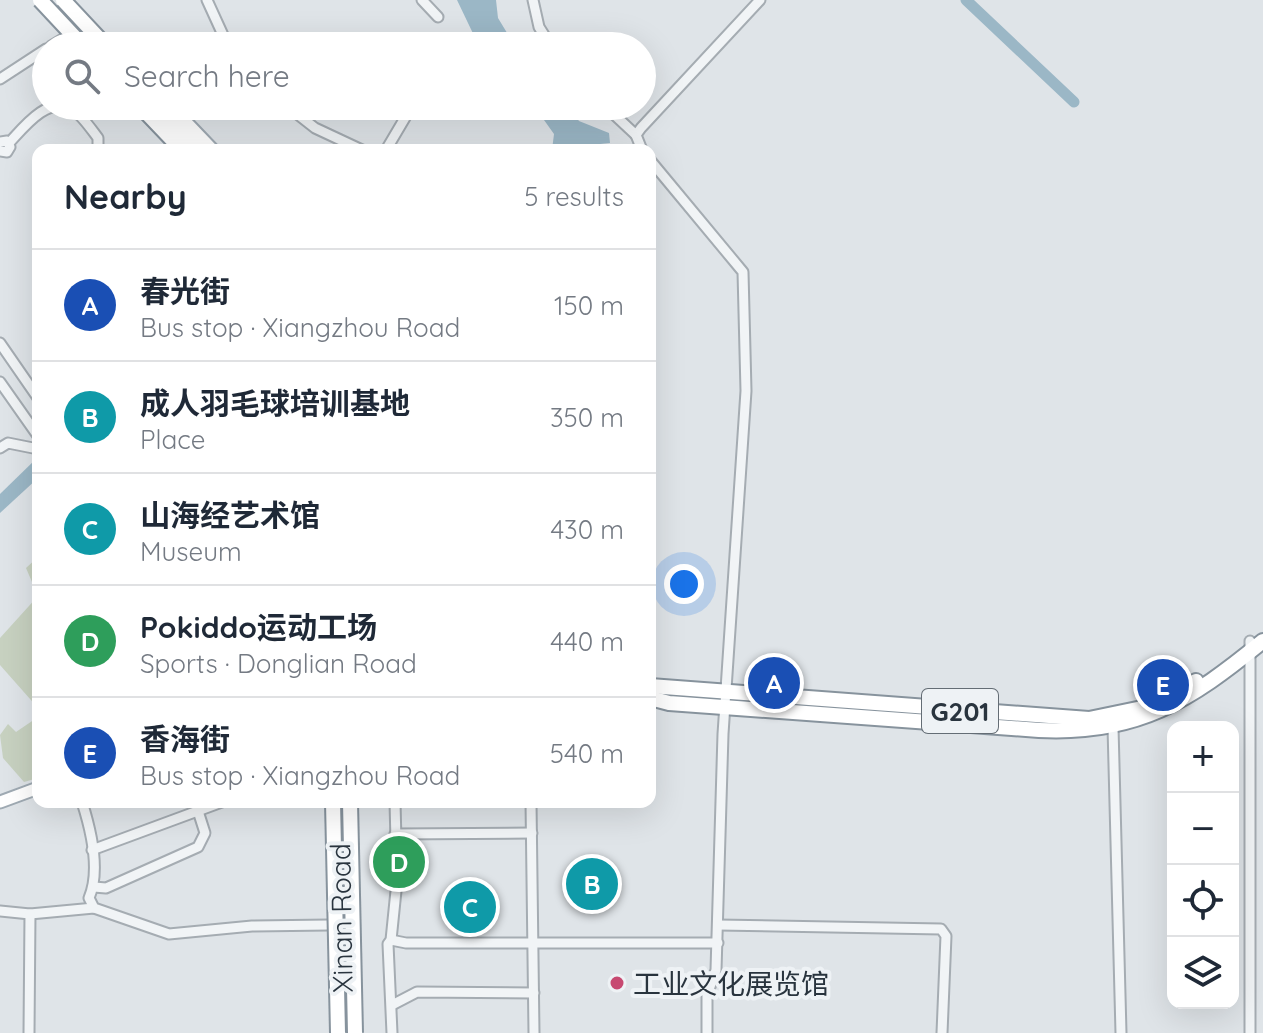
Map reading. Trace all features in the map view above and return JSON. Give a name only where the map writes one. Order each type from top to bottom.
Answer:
[{"type":"highway","points":[[40,0],[70,32]]},
{"type":"highway","points":[[48,0],[65,3],[93,32]]},
{"type":"highway","points":[[65,3],[72,32]]},
{"type":"highway","points":[[153,120],[176,144]]},
{"type":"highway","points":[[161,120],[184,144]]},
{"type":"highway","points":[[169,120],[192,144]]},
{"type":"highway","points":[[177,120],[200,144]]},
{"type":"highway","name":"G201","points":[[656,687],[725,700],[1039,730],[1090,731],[1145,718],[1177,704],[1254,645],[1263,631]]},
{"type":"highway","name":"G201","points":[[656,701],[725,700],[1089,719],[1122,714],[1162,700],[1254,645]]},
{"type":"highway","points":[[344,808],[347,1033]]},
{"type":"main road","points":[[33,0],[71,32]]},
{"type":"main road","points":[[65,3],[98,32]]},
{"type":"main road","points":[[145,120],[168,144]]},
{"type":"main road","points":[[184,120],[207,144]]},
{"type":"main road","points":[[0,796],[32,784]]},
{"type":"main road","points":[[0,802],[32,790]]},
{"type":"main road","name":"Xinan Road","points":[[327,808],[331,1007],[347,1033]]},
{"type":"main road","name":"Xinan Road","points":[[344,808],[347,1033]]},
{"type":"main road","points":[[345,808],[359,942],[347,1033]]},
{"type":"main road","points":[[348,961],[359,942]]},
{"type":"street","points":[[207,0],[222,32]]},
{"type":"street","points":[[422,0],[438,17]]},
{"type":"street","points":[[533,0],[542,32]]},
{"type":"street","points":[[656,113],[760,0]]},
{"type":"street","points":[[0,79],[32,58]]},
{"type":"street","points":[[0,151],[9,151],[4,142],[32,118]]},
{"type":"street","points":[[82,120],[98,138],[98,144]]},
{"type":"street","points":[[306,120],[315,128],[349,144]]},
{"type":"street","points":[[390,144],[404,120]]},
{"type":"street","points":[[620,120],[636,135],[640,144]]},
{"type":"street","points":[[636,135],[650,120]]},
{"type":"street","points":[[656,167],[743,272],[746,391],[725,700],[718,943],[716,970],[707,995],[707,1033]]},
{"type":"street","points":[[0,343],[32,389]]},
{"type":"street","points":[[0,382],[32,427]]},
{"type":"street","points":[[0,448],[8,443],[32,448]]},
{"type":"street","points":[[1250,1033],[1254,645]]},
{"type":"street","points":[[1113,727],[1121,1033]]},
{"type":"street","points":[[84,808],[91,829],[94,887],[89,898],[94,908]]},
{"type":"street","points":[[92,850],[206,808]]},
{"type":"street","points":[[392,1033],[388,944],[391,940],[397,881],[395,808]]},
{"type":"street","points":[[531,808],[534,1033]]},
{"type":"street","points":[[94,887],[106,888],[198,847],[205,833],[198,811]]},
{"type":"street","points":[[395,834],[532,833]]},
{"type":"street","points":[[0,911],[30,914],[94,908],[169,934],[252,926],[329,925]]},
{"type":"street","points":[[29,1033],[30,914]]},
{"type":"street","points":[[718,925],[941,929],[946,936],[942,1033]]},
{"type":"street","points":[[391,940],[406,943],[718,943]]},
{"type":"street","points":[[392,1005],[417,992],[534,993]]},
{"type":"street","points":[[1250,1010],[1263,1010]]},
{"type":"green space","points":[[32,562],[32,582],[26,568]]},
{"type":"green space","points":[[32,603],[32,701],[0,665],[0,638]]},
{"type":"green space","points":[[32,721],[32,780],[24,782],[3,758],[0,735],[8,724],[16,732]]},
{"type":"water","points":[[457,0],[496,0],[498,18],[506,32],[472,32]]},
{"type":"water","points":[[544,120],[578,120],[609,133],[610,143],[553,144],[554,134]]},
{"type":"water","points":[[32,463],[32,484],[0,513],[0,494]]},
{"type":"waterway","points":[[966,0],[1074,102]]},
{"type":"place","name":"春光街","points":[[774,683]]},
{"type":"place","name":"香海街","points":[[1163,685]]},
{"type":"place","name":"Pokiddo运动工场","points":[[399,862]]},
{"type":"place","name":"成人羽毛球培训基地","points":[[592,884]]},
{"type":"place","name":"山海经艺术馆","points":[[470,907]]},
{"type":"place","name":"工业文化展览馆","points":[[617,983]]}]
